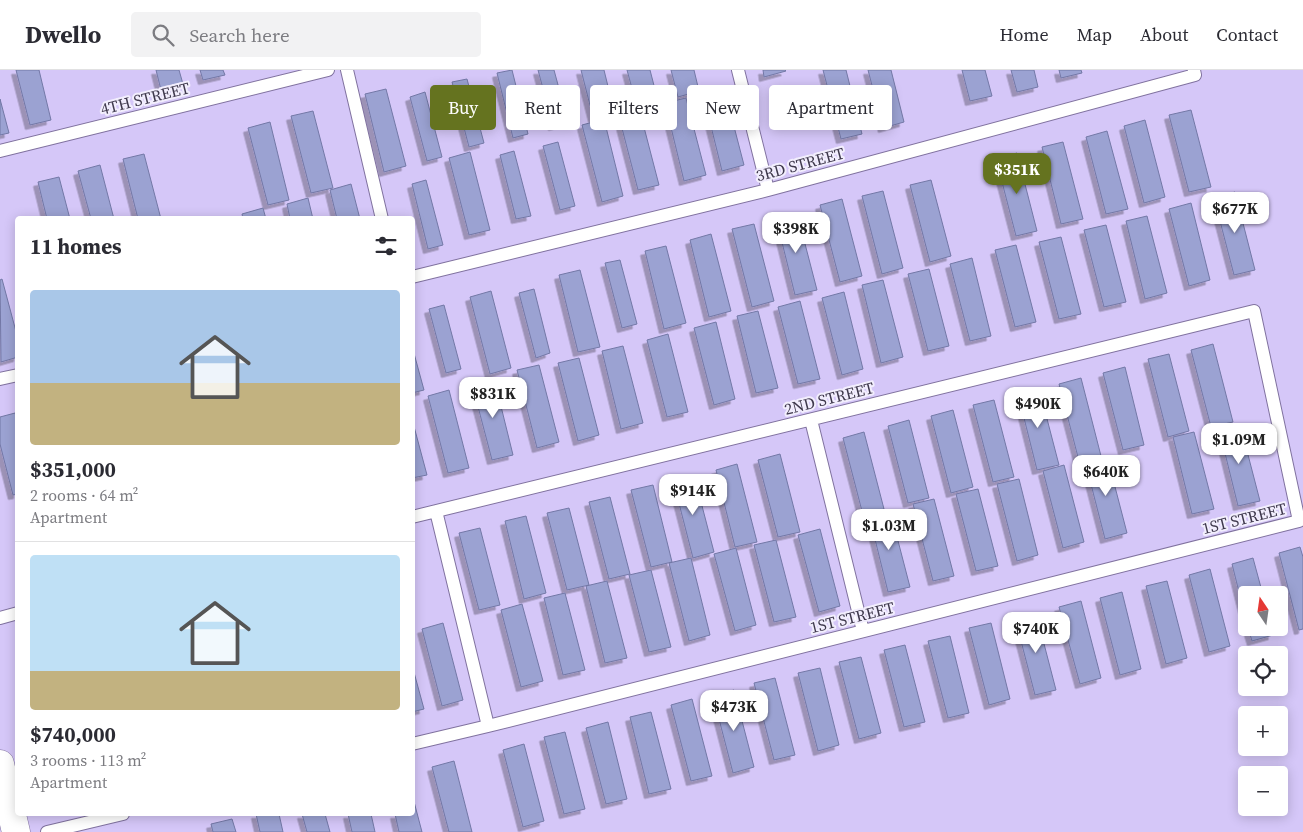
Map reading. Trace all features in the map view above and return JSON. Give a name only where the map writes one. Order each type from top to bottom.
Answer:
[{"type":"street","points":[[0,764],[16,832]]},
{"type":"lane","name":"4TH STREET","points":[[0,150],[328,70]]},
{"type":"lane","points":[[347,70],[381,216]]},
{"type":"lane","points":[[738,70],[768,190]]},
{"type":"lane","name":"3RD STREET","points":[[415,277],[768,190],[1194,73]]},
{"type":"lane","name":"2ND STREET","points":[[415,516],[1254,312],[1299,521]]},
{"type":"lane","points":[[0,379],[15,376]]},
{"type":"lane","points":[[812,420],[862,631]]},
{"type":"lane","points":[[436,512],[488,726]]},
{"type":"lane","name":"1ST STREET","points":[[415,743],[1299,521]]},
{"type":"lane","points":[[0,618],[15,614]]},
{"type":"lane","points":[[47,832],[115,816]]},
{"type":"building","points":[[16,70],[39,70],[51,120],[30,125]]},
{"type":"building","points":[[156,70],[179,70],[183,84],[161,90]]},
{"type":"building","points":[[200,70],[223,70],[225,75],[203,80]]},
{"type":"building","points":[[512,70],[516,85],[506,85],[506,110],[497,73]]},
{"type":"building","points":[[538,70],[554,70],[558,85],[542,85]]},
{"type":"building","points":[[581,70],[604,70],[608,85],[590,85],[590,105]]},
{"type":"building","points":[[627,70],[650,70],[654,85],[631,85]]},
{"type":"building","points":[[671,70],[694,70],[698,85],[687,85],[687,94],[678,97],[677,85],[675,85]]},
{"type":"building","points":[[763,70],[785,70],[786,71],[764,77]]},
{"type":"building","points":[[823,70],[846,70],[850,85],[827,85]]},
{"type":"building","points":[[868,70],[891,70],[904,122],[892,125],[892,85],[872,85]]},
{"type":"building","points":[[962,70],[985,70],[992,96],[970,101]]},
{"type":"building","points":[[1011,70],[1034,70],[1038,87],[1017,92]]},
{"type":"building","points":[[1059,70],[1081,70],[1082,73],[1061,78]]},
{"type":"building","points":[[467,79],[469,85],[453,85],[452,82]]},
{"type":"building","points":[[386,89],[406,166],[384,172],[365,94]]},
{"type":"building","points":[[425,92],[430,111],[430,130],[435,130],[442,157],[427,161],[410,97]]},
{"type":"building","points":[[686,98],[687,130],[694,130],[706,175],[684,181],[672,130],[677,130],[677,100]]},
{"type":"building","points":[[0,99],[9,133],[0,135]]},
{"type":"building","points":[[1191,110],[1211,187],[1189,192],[1169,115]]},
{"type":"building","points":[[313,111],[333,188],[311,193],[291,116]]},
{"type":"building","points":[[1145,120],[1165,197],[1144,203],[1124,126]]},
{"type":"building","points":[[270,122],[289,200],[268,205],[248,128]]},
{"type":"building","points":[[590,123],[590,130],[607,130],[623,196],[602,202],[582,125]]},
{"type":"building","points":[[465,130],[481,130],[484,143],[469,147]]},
{"type":"building","points":[[511,130],[527,130],[528,134],[513,138]]},
{"type":"building","points":[[622,130],[645,130],[659,185],[638,190]]},
{"type":"building","points":[[712,130],[735,130],[744,165],[722,171]]},
{"type":"building","points":[[839,130],[861,130],[862,134],[841,139]]},
{"type":"building","points":[[1107,131],[1128,209],[1106,214],[1086,137]]},
{"type":"building","points":[[558,142],[575,206],[560,210],[543,146]]},
{"type":"building","points":[[1063,142],[1083,219],[1061,224],[1042,147]]},
{"type":"building","points":[[514,151],[531,216],[516,219],[500,155]]},
{"type":"building","points":[[470,152],[490,230],[469,235],[449,158]]},
{"type":"building","points":[[1017,153],[1037,231],[1016,236],[996,159]]},
{"type":"building","points":[[144,154],[160,216],[137,216],[123,159]]},
{"type":"building","points":[[100,165],[113,216],[90,216],[78,171]]},
{"type":"building","points":[[59,177],[69,216],[46,216],[38,182]]},
{"type":"building","points":[[426,180],[443,245],[428,249],[412,184]]},
{"type":"building","points":[[931,180],[951,256],[930,262],[910,185]]},
{"type":"building","points":[[351,184],[359,216],[336,216],[330,190]]},
{"type":"building","points":[[883,191],[903,268],[882,274],[862,196]]},
{"type":"building","points":[[1235,192],[1255,270],[1234,275],[1214,198]]},
{"type":"building","points":[[308,198],[312,216],[289,216],[287,204]]},
{"type":"building","points":[[842,199],[862,276],[840,282],[820,205]]},
{"type":"building","points":[[1191,203],[1210,280],[1189,286],[1169,209]]},
{"type":"building","points":[[263,208],[265,216],[242,216],[242,214]]},
{"type":"building","points":[[797,213],[817,290],[795,295],[776,218]]},
{"type":"building","points":[[1147,216],[1167,293],[1145,299],[1126,221]]},
{"type":"building","points":[[754,224],[774,301],[752,307],[732,229]]},
{"type":"building","points":[[1106,225],[1126,302],[1104,307],[1084,230]]},
{"type":"building","points":[[711,234],[731,311],[709,317],[690,240]]},
{"type":"building","points":[[1061,237],[1081,314],[1059,319],[1039,242]]},
{"type":"building","points":[[1016,245],[1036,322],[1015,327],[995,250]]},
{"type":"building","points":[[666,246],[686,323],[664,329],[645,251]]},
{"type":"building","points":[[972,258],[991,336],[970,341],[950,264]]},
{"type":"building","points":[[620,260],[637,324],[622,328],[605,263]]},
{"type":"building","points":[[929,269],[949,346],[928,351],[908,274]]},
{"type":"building","points":[[580,270],[600,347],[578,352],[559,275]]},
{"type":"building","points":[[2,279],[15,328],[15,358],[1,362],[0,280]]},
{"type":"building","points":[[883,280],[903,357],[881,363],[862,285]]},
{"type":"building","points":[[534,289],[550,353],[536,358],[519,293]]},
{"type":"building","points":[[491,291],[511,368],[490,374],[470,297]]},
{"type":"building","points":[[844,292],[863,369],[842,375],[822,298]]},
{"type":"building","points":[[800,301],[820,379],[798,384],[778,307]]},
{"type":"building","points":[[444,305],[461,369],[446,373],[429,309]]},
{"type":"building","points":[[758,311],[778,388],[756,393],[737,316]]},
{"type":"building","points":[[716,322],[735,399],[714,405],[694,328]]},
{"type":"building","points":[[668,334],[688,412],[667,417],[647,340]]},
{"type":"building","points":[[1213,344],[1233,422],[1211,427],[1191,350]]},
{"type":"building","points":[[623,346],[643,423],[621,429],[602,351]]},
{"type":"building","points":[[1169,354],[1189,431],[1168,437],[1148,359]]},
{"type":"building","points":[[415,357],[424,390],[415,392]]},
{"type":"building","points":[[579,358],[599,435],[578,441],[558,363]]},
{"type":"building","points":[[539,365],[559,442],[537,448],[517,370]]},
{"type":"building","points":[[1125,367],[1144,445],[1123,450],[1103,373]]},
{"type":"building","points":[[494,378],[513,455],[492,460],[472,384]]},
{"type":"building","points":[[1081,378],[1101,456],[1079,461],[1059,384]]},
{"type":"building","points":[[1039,388],[1059,465],[1037,470],[1018,394]]},
{"type":"building","points":[[449,390],[469,468],[448,473],[428,396]]},
{"type":"building","points":[[994,400],[1014,477],[993,482],[973,405]]},
{"type":"building","points":[[953,410],[973,487],[951,493],[931,416]]},
{"type":"building","points":[[15,413],[15,495],[13,495],[0,444],[0,417]]},
{"type":"building","points":[[909,420],[929,498],[908,503],[888,426]]},
{"type":"building","points":[[1240,424],[1260,501],[1238,506],[1219,429]]},
{"type":"building","points":[[415,430],[427,475],[415,477]]},
{"type":"building","points":[[864,432],[884,509],[863,515],[843,438]]},
{"type":"building","points":[[1194,432],[1214,509],[1192,514],[1173,437]]},
{"type":"building","points":[[780,454],[800,532],[778,537],[758,460]]},
{"type":"building","points":[[1107,456],[1127,533],[1105,539],[1085,461]]},
{"type":"building","points":[[737,464],[757,542],[735,547],[716,470]]},
{"type":"building","points":[[1064,465],[1084,542],[1063,548],[1043,471]]},
{"type":"building","points":[[694,475],[714,552],[693,558],[673,480]]},
{"type":"building","points":[[1019,479],[1038,555],[1017,561],[997,484]]},
{"type":"building","points":[[653,485],[672,562],[651,567],[631,490]]},
{"type":"building","points":[[978,489],[998,566],[976,571],[956,494]]},
{"type":"building","points":[[610,497],[630,574],[609,579],[589,502]]},
{"type":"building","points":[[934,499],[954,576],[933,581],[913,504]]},
{"type":"building","points":[[569,508],[589,585],[567,590],[547,513]]},
{"type":"building","points":[[890,510],[910,587],[888,592],[869,515]]},
{"type":"building","points":[[526,516],[546,593],[524,599],[505,521]]},
{"type":"building","points":[[480,528],[500,605],[479,610],[459,533]]},
{"type":"building","points":[[820,529],[840,606],[819,612],[798,535]]},
{"type":"building","points":[[776,540],[796,617],[774,622],[754,545]]},
{"type":"building","points":[[1300,547],[1303,557],[1303,629],[1299,630],[1279,553]]},
{"type":"building","points":[[736,548],[756,625],[735,631],[714,554]]},
{"type":"building","points":[[691,558],[710,635],[689,641],[669,563]]},
{"type":"building","points":[[1253,558],[1261,586],[1238,586],[1238,588],[1232,564]]},
{"type":"building","points":[[1210,569],[1230,646],[1209,652],[1189,575]]},
{"type":"building","points":[[651,570],[671,647],[649,652],[629,575]]},
{"type":"building","points":[[607,581],[627,658],[605,663],[586,586]]},
{"type":"building","points":[[1167,581],[1187,658],[1166,664],[1146,586]]},
{"type":"building","points":[[1122,592],[1141,669],[1120,675],[1100,598]]},
{"type":"building","points":[[565,593],[585,670],[563,675],[544,598]]},
{"type":"building","points":[[1081,601],[1101,678],[1080,684],[1059,607]]},
{"type":"building","points":[[522,604],[543,681],[521,687],[501,610]]},
{"type":"building","points":[[1036,613],[1056,690],[1035,695],[1015,618]]},
{"type":"building","points":[[443,623],[463,700],[442,706],[422,629]]},
{"type":"building","points":[[991,623],[1010,699],[989,705],[969,628]]},
{"type":"building","points":[[950,636],[969,713],[948,718],[928,641]]},
{"type":"building","points":[[1250,636],[1270,636],[1252,641]]},
{"type":"building","points":[[905,645],[925,722],[904,727],[884,650]]},
{"type":"building","points":[[861,657],[881,733],[859,739],[839,662]]},
{"type":"building","points":[[820,668],[839,745],[818,751],[798,673]]},
{"type":"building","points":[[415,676],[424,709],[415,711]]},
{"type":"building","points":[[775,678],[795,755],[774,760],[754,683]]},
{"type":"building","points":[[734,690],[754,767],[733,773],[713,696]]},
{"type":"building","points":[[692,699],[712,776],[691,781],[671,705]]},
{"type":"building","points":[[651,712],[671,789],[649,794],[630,717]]},
{"type":"building","points":[[608,722],[627,799],[606,804],[586,728]]},
{"type":"building","points":[[565,732],[585,809],[564,814],[544,737]]},
{"type":"building","points":[[524,744],[544,821],[523,827],[503,750]]},
{"type":"building","points":[[454,761],[472,832],[449,832],[432,767]]},
{"type":"building","points":[[415,805],[422,832],[399,832],[395,816],[415,816]]},
{"type":"building","points":[[256,816],[279,816],[283,832],[260,832]]},
{"type":"building","points":[[303,816],[326,816],[330,832],[307,832]]},
{"type":"building","points":[[348,816],[371,816],[375,832],[352,832]]},
{"type":"building","points":[[232,819],[236,832],[213,832],[211,824]]}]
